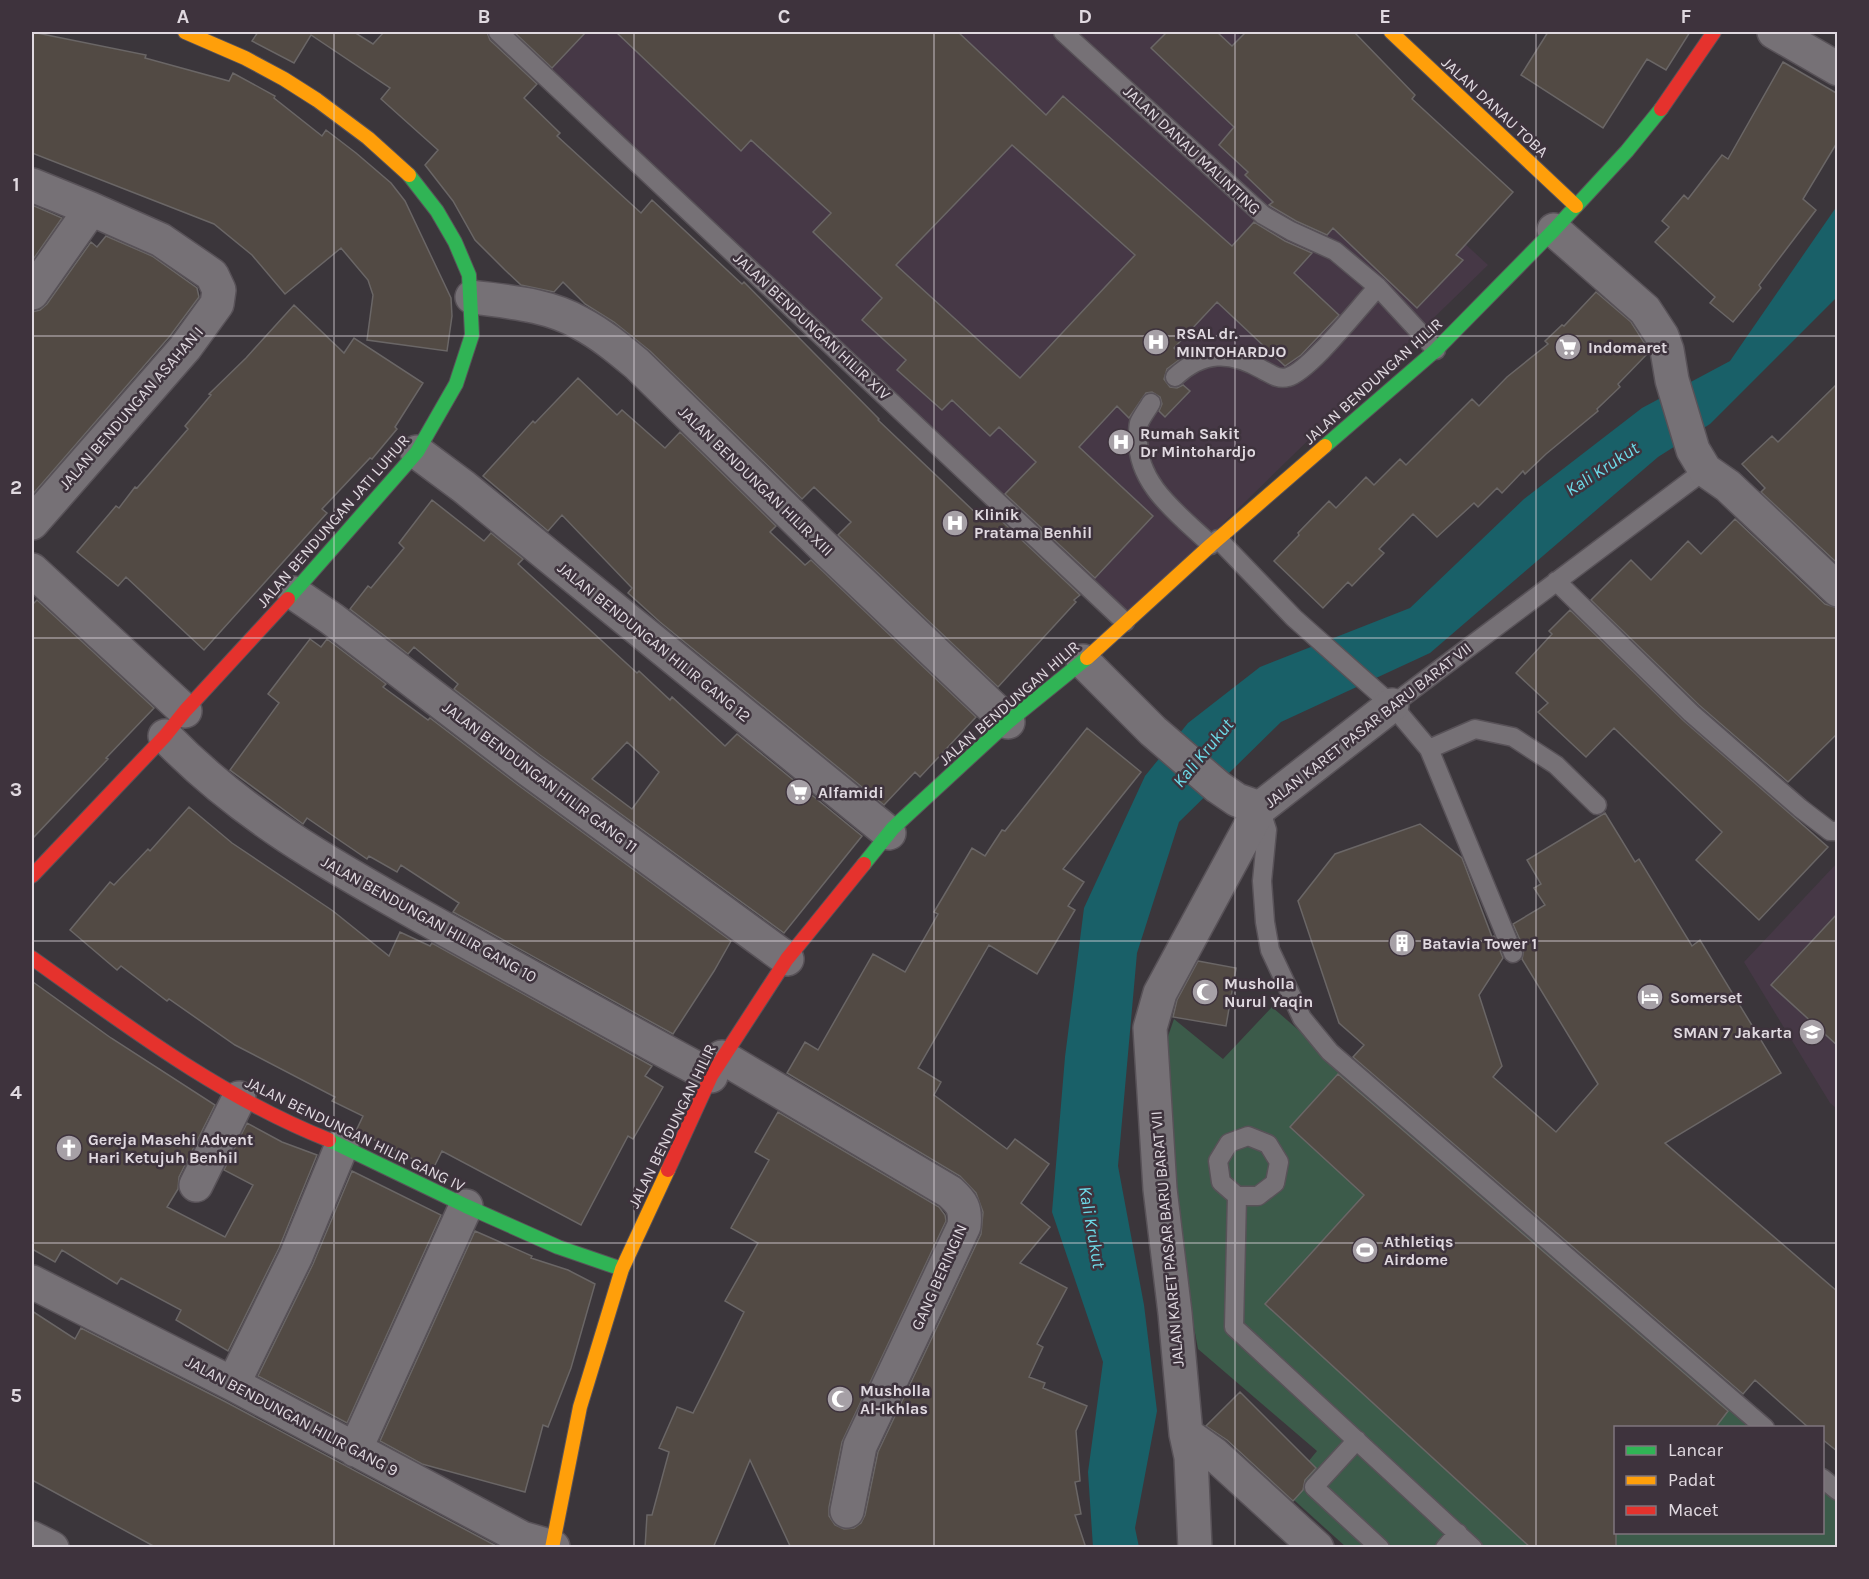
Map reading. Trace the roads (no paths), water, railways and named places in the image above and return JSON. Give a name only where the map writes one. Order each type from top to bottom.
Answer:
[{"type":"street","name":"JALAN BENDUNGAN JATI LUHUR","points":[[32,876],[294,593],[417,452],[456,384],[472,335],[472,297],[469,274],[455,242],[437,211],[405,170],[368,138],[284,79],[244,58],[185,32]]},
{"type":"street","name":"JALAN DANAU TOBA","points":[[1391,32],[1576,206]]},
{"type":"street","name":"JALAN BENDUNGAN HILIR","points":[[553,1547],[580,1407],[622,1269],[716,1066],[787,959],[890,832],[1008,722],[1083,661],[1214,542],[1436,350],[1554,230],[1626,152],[1674,92],[1714,32]]},
{"type":"street","points":[[1774,32],[1838,69]]},
{"type":"street","name":"JALAN BENDUNGAN ASAHAN I","points":[[32,185],[161,240],[212,275],[219,290],[217,304],[185,348],[32,523]]},
{"type":"street","points":[[32,292],[91,209]]},
{"type":"street","points":[[1554,230],[1645,310],[1662,336],[1672,380],[1699,460],[1838,590]]},
{"type":"street","name":"JALAN BENDUNGAN HILIR XIII","points":[[472,297],[549,309],[579,322],[606,339],[637,364],[828,551],[1008,722]]},
{"type":"street","name":"JALAN BENDUNGAN HILIR GANG 12","points":[[417,452],[890,832]]},
{"type":"street","name":"JALAN BENDUNGAN HILIR GANG 10","points":[[32,570],[175,724],[218,787],[297,844],[365,885],[716,1066]]},
{"type":"street","name":"JALAN BENDUNGAN HILIR GANG 11","points":[[294,593],[332,619],[529,770],[787,959]]},
{"type":"street","points":[[1083,661],[1153,731],[1218,787],[1237,800],[1260,808]]},
{"type":"street","name":"JALAN KARET PASAR BARU BARAT VII","points":[[1195,1548],[1191,1457],[1186,1434],[1175,1313],[1160,1189],[1150,1028],[1160,993],[1260,808],[1386,699]]},
{"type":"street","name":"JALAN BENDUNGAN HILIR GANG IV","points":[[32,958],[121,1022],[239,1098],[291,1125],[342,1144],[466,1206],[558,1247],[622,1269]]},
{"type":"street","name":"GANG BERINGIN","points":[[716,1066],[950,1192],[959,1200],[966,1214],[964,1226],[934,1293],[860,1446],[847,1511]]},
{"type":"street","points":[[196,1185],[239,1098]]},
{"type":"street","points":[[233,1384],[297,1256],[342,1144]]},
{"type":"street","points":[[355,1450],[466,1206]]},
{"type":"street","name":"JALAN BENDUNGAN HILIR GANG 9","points":[[32,1282],[233,1384],[522,1538],[553,1547]]},
{"type":"street","points":[[1186,1434],[1214,1454],[1317,1548]]},
{"type":"street","points":[[32,1538],[52,1548]]},
{"type":"lane","name":"JALAN BENDUNGAN HILIR XIV","points":[[498,32],[1125,622]]},
{"type":"lane","name":"JALAN DANAU MALINTING","points":[[1064,32],[1263,215],[1335,251],[1378,287],[1436,350]]},
{"type":"lane","points":[[1175,377],[1187,366],[1202,358],[1222,357],[1243,360],[1275,377],[1285,379],[1312,361],[1378,287]]},
{"type":"lane","points":[[1151,403],[1139,424],[1138,444],[1142,466],[1151,484],[1167,503],[1214,542],[1294,618],[1386,699],[1429,748],[1513,953]]},
{"type":"lane","name":"JALAN KARET PASAR BARU BARAT VII","points":[[1386,699],[1556,581],[1699,460]]},
{"type":"lane","points":[[1556,581],[1691,713],[1800,808],[1830,831],[1838,831]]},
{"type":"lane","points":[[1429,748],[1475,729],[1513,737],[1556,765],[1597,805]]},
{"type":"lane","points":[[1260,808],[1268,830],[1262,881],[1270,950],[1302,1018],[1330,1052],[1763,1426]]},
{"type":"lane","points":[[1237,1196],[1234,1327],[1473,1548]]},
{"type":"lane","points":[[1357,1440],[1314,1486],[1380,1548]]},
{"type":"lane","points":[[1824,1480],[1838,1491]]},
{"type":"lane","points":[[1445,1548],[1458,1533]]},
{"type":"water","name":"Kali Krukut","points":[[1837,206],[1837,297],[1710,424],[1658,457],[1430,653],[1281,722],[1179,822],[1137,953],[1118,1166],[1144,1305],[1157,1411],[1135,1528],[1139,1547],[1093,1547],[1088,1472],[1103,1362],[1052,1212],[1065,1057],[1084,908],[1145,776],[1188,723],[1260,667],[1410,608],[1524,499],[1642,408],[1730,361]]},
{"type":"place","name":"RSAL dr. MINTOHARDJO","points":[[1156,342]]},
{"type":"place","name":"Indomaret","points":[[1568,347]]},
{"type":"place","name":"Rumah Sakit Dr Mintohardjo","points":[[1121,442]]},
{"type":"place","name":"Klinik Pratama Benhil","points":[[955,523]]},
{"type":"place","name":"Alfamidi","points":[[799,792]]},
{"type":"place","name":"Batavia Tower 1","points":[[1402,943]]},
{"type":"place","name":"Musholla Nurul Yaqin","points":[[1205,992]]},
{"type":"place","name":"Somerset","points":[[1650,997]]},
{"type":"place","name":"SMAN 7 Jakarta","points":[[1812,1032]]},
{"type":"place","name":"Gereja Masehi Advent Hari Ketujuh Benhil","points":[[69,1148]]},
{"type":"place","name":"Athletiqs Airdome","points":[[1365,1250]]},
{"type":"place","name":"Musholla Al-Ikhlas","points":[[840,1399]]}]
